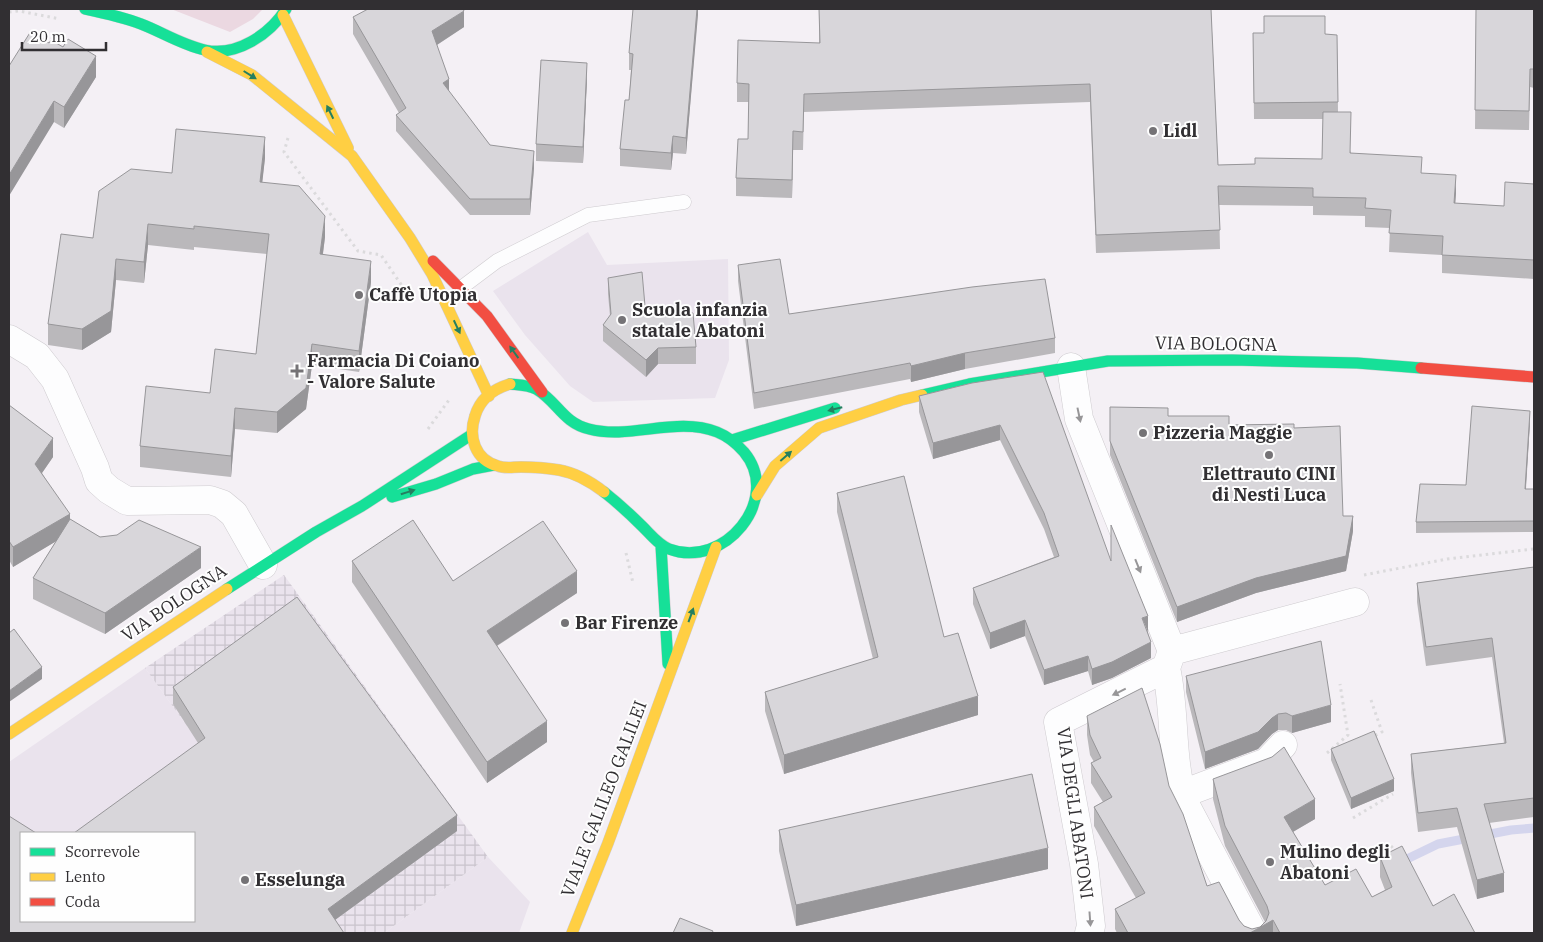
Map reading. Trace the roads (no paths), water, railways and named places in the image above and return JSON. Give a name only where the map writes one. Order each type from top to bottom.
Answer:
[{"type":"main road","points":[[85,9],[146,26],[207,52],[252,75],[352,156]]},
{"type":"main road","points":[[207,52],[239,47],[259,38],[285,12],[352,156],[410,238],[432,274],[489,396]]},
{"type":"main road","points":[[410,238],[487,316],[542,392],[564,416],[579,426],[597,431],[617,433],[696,428],[715,432],[732,440],[745,453],[753,467],[757,481],[757,495]]},
{"type":"main road","name":"VIA BOLOGNA","points":[[901,400],[969,384],[1108,361],[1232,360],[1357,363],[1534,377]]},
{"type":"main road","points":[[494,465],[481,456],[473,446],[471,436],[474,416],[489,396],[499,388],[510,384],[522,384],[542,392]]},
{"type":"main road","points":[[732,440],[838,407],[901,400]]},
{"type":"main road","points":[[362,506],[436,484],[472,469],[494,465],[561,469],[586,480],[612,497],[661,546],[690,554],[716,547],[728,541],[738,531],[775,466],[819,428],[901,400]]},
{"type":"main road","points":[[362,506],[471,436]]},
{"type":"main road","name":"VIA BOLOGNA","points":[[9,734],[263,565],[362,506]]},
{"type":"main road","points":[[661,546],[668,677]]},
{"type":"main road","name":"VIALE GALILEO GALILEI","points":[[572,933],[608,843],[716,547]]},
{"type":"street","points":[[9,339],[37,356],[55,379],[99,481],[109,490],[127,501],[210,500],[222,504],[234,514],[263,565]]},
{"type":"street","points":[[1071,367],[1080,419],[1169,660],[1176,757],[1184,802],[1253,933]]},
{"type":"street","name":"VIA DEGLI ABATONI","points":[[1089,933],[1091,926],[1084,864],[1058,722],[1169,660],[1355,602]]},
{"type":"street","points":[[1182,794],[1267,762],[1283,744]]},
{"type":"lane","points":[[461,288],[497,261],[588,215],[684,202]]},
{"type":"waterway","points":[[1409,858],[1438,844],[1511,830],[1534,828]]},
{"type":"place","name":"Lidl","points":[[1153,131]]},
{"type":"place","name":"Caffè Utopia","points":[[359,295]]},
{"type":"place","name":"Scuola infanzia statale Abatoni","points":[[622,320]]},
{"type":"place","name":"Farmacia Di Coiano - Valore Salute","points":[[297,371]]},
{"type":"place","name":"Pizzeria Maggie","points":[[1143,433]]},
{"type":"place","name":"Elettrauto CINI di Nesti Luca","points":[[1269,455]]},
{"type":"place","name":"Bar Firenze","points":[[565,623]]},
{"type":"place","name":"Mulino degli Abatoni","points":[[1270,862]]},
{"type":"place","name":"Esselunga","points":[[245,880]]}]
